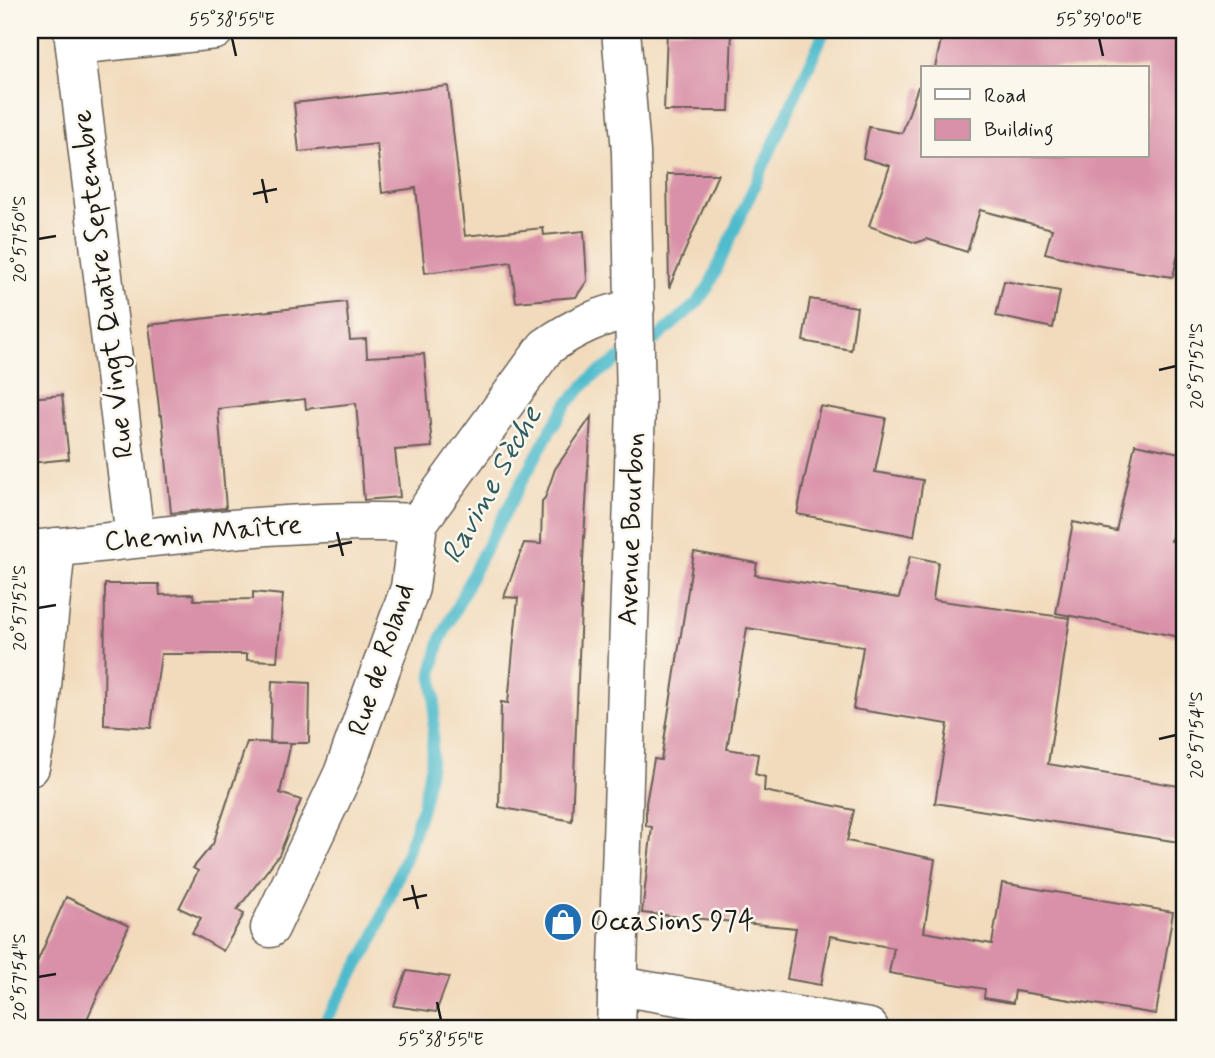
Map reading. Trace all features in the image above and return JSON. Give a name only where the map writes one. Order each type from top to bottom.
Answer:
[{"type":"street","points":[[74,37],[215,30]]},
{"type":"street","name":"Avenue Bourbon","points":[[616,1028],[636,383],[631,152],[621,30]]},
{"type":"street","name":"Rue Vingt Quatre Septembre","points":[[74,37],[135,538]]},
{"type":"street","name":"Rue de Roland","points":[[270,928],[343,774],[410,588],[418,523],[546,347],[572,329],[603,315],[635,316]]},
{"type":"street","name":"Chemin Maître","points":[[43,548],[360,520],[418,523]]},
{"type":"street","points":[[30,768],[37,735],[43,548]]},
{"type":"street","points":[[618,986],[869,1028]]},
{"type":"building","points":[[667,30],[732,30],[729,111],[664,111]]},
{"type":"building","points":[[943,30],[1185,30],[1185,221],[1173,277],[1095,265],[1045,253],[1052,229],[980,210],[967,252],[927,239],[916,243],[869,226],[890,166],[863,158],[869,127],[902,133],[918,87],[921,88],[921,158],[1148,158],[1148,66],[935,66]]},
{"type":"building","points":[[448,86],[465,236],[543,228],[544,235],[584,231],[587,281],[576,297],[516,302],[511,262],[425,273],[416,188],[382,193],[377,144],[299,152],[294,103]]},
{"type":"building","points":[[667,174],[718,174],[669,288]]},
{"type":"building","points":[[1004,281],[1060,291],[1053,328],[996,316]]},
{"type":"building","points":[[810,299],[857,307],[851,350],[803,341]]},
{"type":"building","points":[[346,302],[350,340],[366,339],[367,357],[424,354],[432,447],[395,450],[400,497],[364,500],[356,403],[306,409],[305,399],[218,409],[226,508],[171,513],[162,415],[160,416],[149,325]]},
{"type":"building","points":[[62,395],[69,459],[30,463],[30,398]]},
{"type":"building","points":[[820,406],[886,418],[875,472],[923,480],[914,536],[797,514]]},
{"type":"building","points":[[591,417],[572,821],[499,807],[501,702],[508,703],[518,598],[504,597],[524,543],[541,544],[542,501],[555,469]]},
{"type":"building","points":[[1135,444],[1185,454],[1171,541],[1185,544],[1185,638],[1056,613],[1073,522],[1116,531]]},
{"type":"building","points":[[694,552],[757,563],[755,575],[899,598],[910,556],[938,562],[933,600],[1070,618],[1048,764],[1185,787],[1185,843],[935,803],[948,724],[853,709],[863,647],[747,628],[727,749],[758,754],[755,774],[765,777],[764,791],[854,810],[847,841],[935,859],[924,932],[992,944],[1002,883],[1173,912],[1156,1014],[1015,991],[1013,1003],[984,998],[985,989],[889,973],[894,948],[830,936],[821,985],[787,979],[796,928],[642,913],[652,827],[646,826],[646,803],[654,759],[661,760]]},
{"type":"building","points":[[105,584],[159,584],[160,595],[193,594],[194,600],[253,599],[253,592],[283,595],[277,661],[247,660],[247,654],[161,654],[151,728],[104,725]]},
{"type":"building","points":[[272,681],[310,683],[309,743],[270,743]]},
{"type":"building","points":[[247,742],[291,743],[280,793],[301,800],[279,855],[237,910],[244,914],[223,951],[192,933],[201,918],[179,908],[198,871],[193,868],[213,844]]},
{"type":"building","points":[[66,897],[129,926],[83,1028],[30,1028],[30,978]]},
{"type":"building","points":[[407,971],[449,977],[436,1012],[394,1006]]},
{"type":"waterway","name":"Ravine Sèche","points":[[321,1028],[373,940],[409,847],[423,805],[431,764],[435,700],[432,673],[440,641],[481,557],[567,404],[592,377],[631,351],[656,339],[697,303],[709,286],[825,30]]},
{"type":"place","name":"Occasions 974","points":[[563,922]]}]
